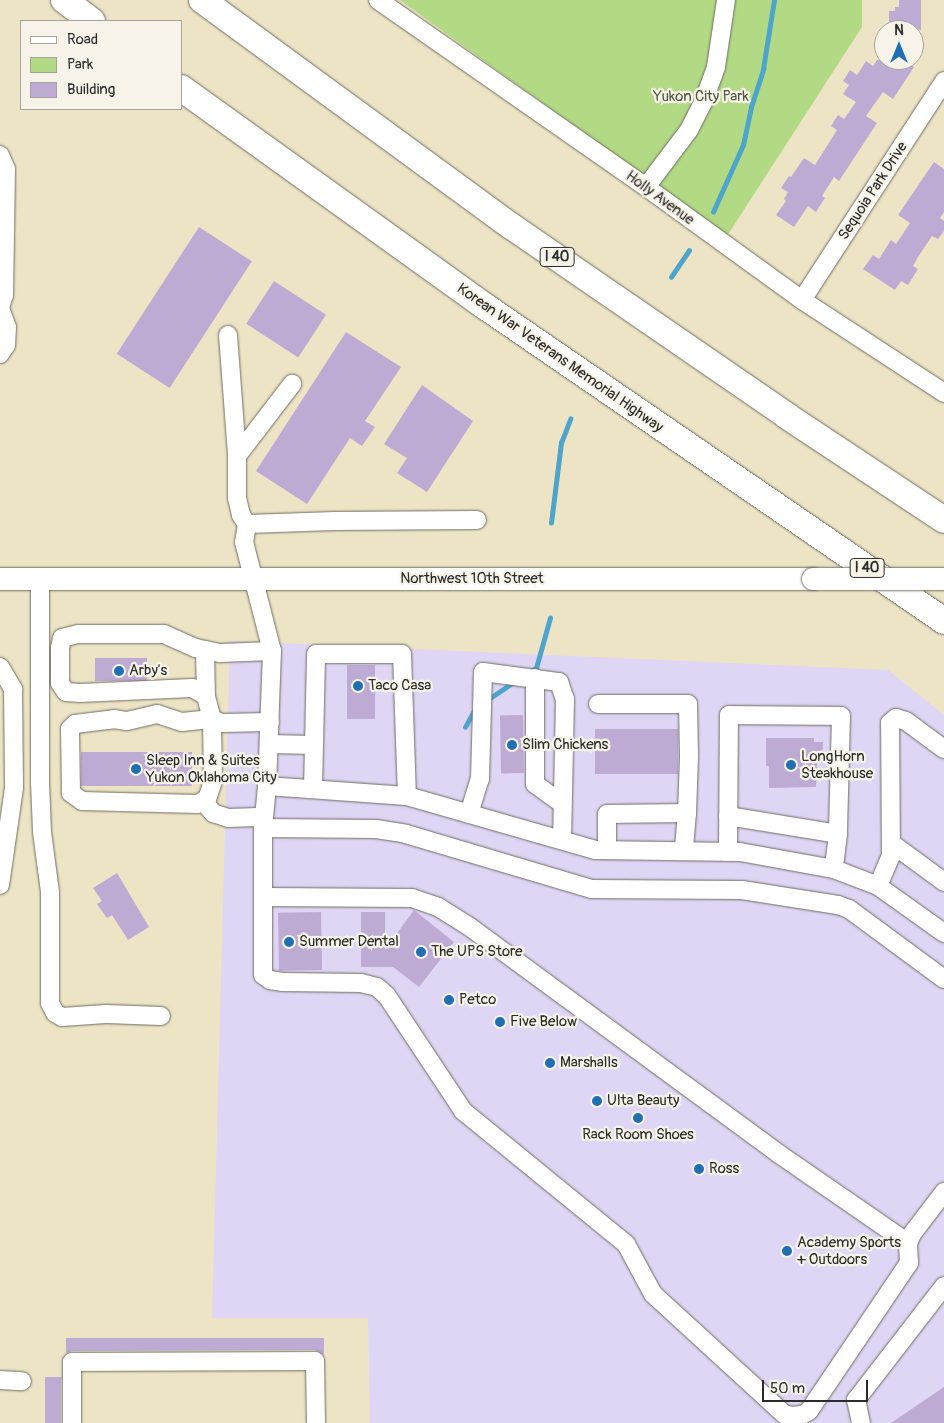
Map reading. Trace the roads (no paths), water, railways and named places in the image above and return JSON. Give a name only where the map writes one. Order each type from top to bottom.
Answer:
[{"type":"highway","points":[[64,0],[91,20]]},
{"type":"highway","name":"I 40","points":[[202,0],[512,226],[787,416],[944,520]]},
{"type":"highway","name":"Korean War Veterans Memorial Highway","points":[[182,89],[478,301],[941,620]]},
{"type":"main road","name":"Northwest 10th Street","points":[[0,579],[944,579]]},
{"type":"street","name":"Holly Avenue","points":[[378,0],[397,6],[802,300],[944,393]]},
{"type":"street","points":[[646,187],[689,130],[703,103],[716,67],[726,0]]},
{"type":"street","name":"Sequoia Park Drive","points":[[802,300],[944,81]]},
{"type":"street","points":[[0,155],[6,168],[3,192],[4,295],[0,308],[6,327],[6,345],[0,354]]},
{"type":"street","points":[[228,335],[237,498],[241,515],[247,524],[244,542],[272,651],[264,822],[263,975],[270,980],[282,982],[361,983],[377,987],[387,996],[463,1112],[626,1244],[653,1294],[784,1414],[802,1415],[808,1411],[909,1263],[908,1243],[944,1192]]},
{"type":"street","points":[[236,456],[292,384]]},
{"type":"street","points":[[247,524],[477,520]]},
{"type":"street","points":[[40,579],[40,782],[42,832],[50,892],[50,1003],[55,1013],[62,1017],[106,1014],[161,1016]]},
{"type":"street","points":[[206,696],[192,688],[66,692],[60,683],[60,648],[62,638],[78,634],[164,634],[205,650],[220,653],[272,651]]},
{"type":"street","points":[[205,650],[206,696],[212,719],[213,780],[207,799],[197,804],[82,801],[71,793],[70,729],[75,724],[114,719],[126,721],[157,714],[182,722],[212,719],[222,722],[270,722]]},
{"type":"street","points":[[313,789],[316,654],[402,654],[407,796]]},
{"type":"street","points":[[0,667],[13,689],[14,788],[0,886]]},
{"type":"street","points":[[469,814],[480,779],[483,672],[559,682],[566,699],[562,840]]},
{"type":"street","points":[[534,678],[535,784],[563,804]]},
{"type":"street","points":[[598,704],[688,704],[689,756],[684,850]]},
{"type":"street","points":[[728,852],[729,715],[841,716],[838,834],[834,869]]},
{"type":"street","points":[[878,886],[891,856],[892,843],[890,723],[896,718],[906,721],[944,749]]},
{"type":"street","points":[[269,744],[314,745]]},
{"type":"street","points":[[267,786],[407,796],[595,850],[740,852],[834,869],[878,886],[944,934]]},
{"type":"street","points":[[203,801],[214,813],[228,818],[376,829],[406,834],[592,889],[742,890],[838,905],[849,909],[944,979]]},
{"type":"street","points":[[607,850],[607,814],[687,813]]},
{"type":"street","points":[[728,816],[838,834]]},
{"type":"street","points":[[892,843],[944,882]]},
{"type":"street","points":[[263,897],[412,898],[438,907],[470,926],[779,1154],[908,1243]]},
{"type":"street","points":[[861,1423],[856,1400],[944,1286]]},
{"type":"street","points":[[72,1423],[72,1362],[316,1362],[316,1423]]},
{"type":"street","points":[[0,1380],[22,1381]]},
{"type":"waterway","points":[[713,212],[743,145],[751,107],[763,69],[774,0]]},
{"type":"waterway","points":[[671,277],[689,250]]},
{"type":"waterway","points":[[551,523],[561,443],[570,419]]},
{"type":"waterway","points":[[531,671],[536,668],[550,618]]},
{"type":"waterway","points":[[487,700],[514,682]]},
{"type":"waterway","points":[[465,727],[475,709]]},
{"type":"place","name":"Arby's","points":[[119,671]]},
{"type":"place","name":"Taco Casa","points":[[358,686]]},
{"type":"place","name":"Slim Chickens","points":[[512,745]]},
{"type":"place","name":"LongHorn Steakhouse","points":[[791,765]]},
{"type":"place","name":"Sleep Inn & Suites Yukon Oklahoma City","points":[[136,769]]},
{"type":"place","name":"Summer Dental","points":[[289,942]]},
{"type":"place","name":"The UPS Store","points":[[421,952]]},
{"type":"place","name":"Petco","points":[[449,1000]]},
{"type":"place","name":"Five Below","points":[[500,1022]]},
{"type":"place","name":"Marshalls","points":[[550,1063]]},
{"type":"place","name":"Ulta Beauty","points":[[597,1101]]},
{"type":"place","name":"Rack Room Shoes","points":[[638,1118]]},
{"type":"place","name":"Ross","points":[[699,1169]]},
{"type":"place","name":"Academy Sports + Outdoors","points":[[787,1251]]},
{"type":"park label","name":"Yukon City Park","points":[[701,97]]}]
